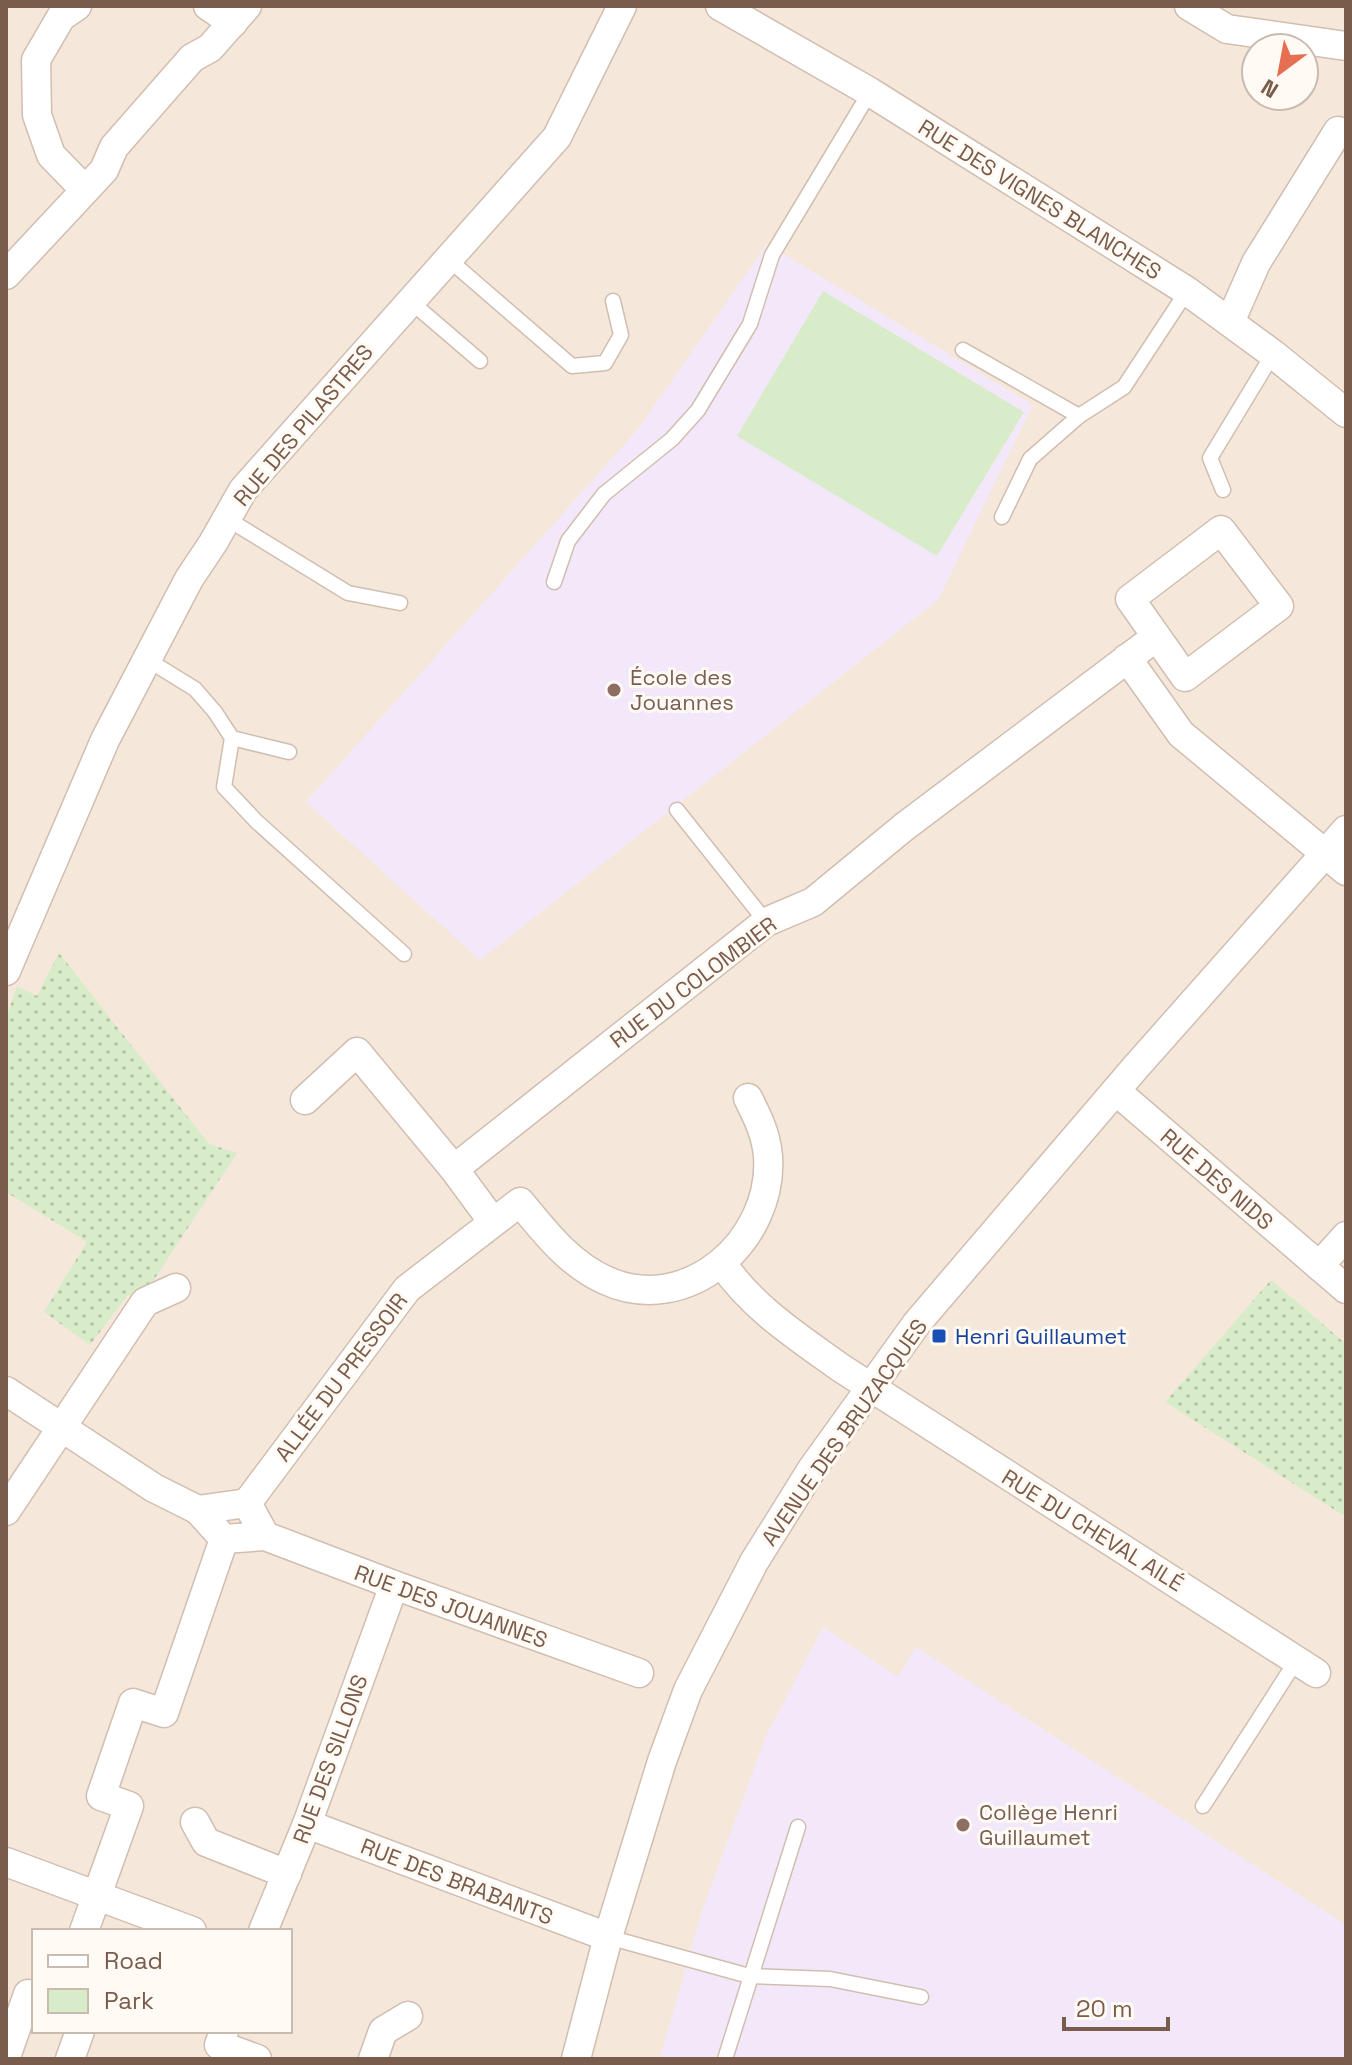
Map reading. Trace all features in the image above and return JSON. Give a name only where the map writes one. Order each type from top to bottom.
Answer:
[{"type":"street","points":[[77,6],[61,17],[36,60],[37,115],[51,155],[85,190]]},
{"type":"street","points":[[6,275],[104,170],[114,147],[192,58],[210,48],[240,15],[208,6]]},
{"type":"street","name":"RUE DES PILASTRES","points":[[6,971],[105,740],[189,579],[243,490],[557,137],[622,6]]},
{"type":"street","name":"RUE DES VIGNES BLANCHES","points":[[720,6],[870,92],[1187,291],[1346,413]]},
{"type":"street","points":[[1189,6],[1227,29],[1346,46]]},
{"type":"street","points":[[1230,322],[1256,263],[1338,131]]},
{"type":"street","points":[[1221,530],[1279,606],[1185,677],[1156,637],[1130,599],[1221,530]]},
{"type":"street","name":"RUE DU COLOMBIER","points":[[454,1169],[766,922],[813,902],[904,827],[1156,637]]},
{"type":"street","points":[[1127,658],[1181,734],[1336,862]]},
{"type":"street","name":"AVENUE DES BRUZACQUES","points":[[576,2059],[608,1937],[662,1761],[688,1690],[754,1562],[812,1469],[917,1323],[1116,1091],[1336,862],[1346,830]]},
{"type":"street","points":[[305,1100],[357,1052],[454,1169],[493,1222]]},
{"type":"street","name":"RUE DES NIDS","points":[[1116,1091],[1346,1289]]},
{"type":"street","points":[[722,1263],[740,1245],[754,1224],[766,1182],[768,1159],[765,1133],[748,1098]]},
{"type":"street","name":"ALLÉE DU PRESSOIR","points":[[247,1503],[407,1289],[520,1202],[556,1246],[606,1280],[636,1289],[668,1288],[695,1280],[722,1263]]},
{"type":"street","points":[[1319,1266],[1346,1236]]},
{"type":"street","name":"RUE DU CHEVAL AILÉ","points":[[722,1263],[731,1276],[783,1326],[870,1387],[1306,1667]]},
{"type":"street","points":[[6,1511],[145,1302],[176,1288]]},
{"type":"street","points":[[6,1391],[154,1488],[198,1510],[247,1503],[265,1536]]},
{"type":"street","points":[[85,1929],[129,1806],[101,1796],[133,1703],[164,1713],[220,1552],[198,1510]]},
{"type":"street","name":"RUE DES JOUANNES","points":[[220,1552],[265,1536],[639,1673]]},
{"type":"street","name":"RUE DES SILLONS","points":[[264,1929],[307,1824],[394,1585]]},
{"type":"street","points":[[195,1822],[206,1842],[287,1874]]},
{"type":"street","name":"RUE DES BRABANTS","points":[[307,1824],[608,1937]]},
{"type":"street","points":[[6,1862],[97,1895],[130,1920],[181,1929]]},
{"type":"street","points":[[6,2057],[28,1994],[32,1995]]},
{"type":"street","points":[[373,2059],[383,2031],[408,2016]]},
{"type":"street","points":[[70,2059],[79,2033]]},
{"type":"street","points":[[223,2033],[219,2045],[257,2059]]},
{"type":"lane","points":[[554,582],[568,541],[604,494],[672,439],[698,410],[750,324],[772,255],[870,92]]},
{"type":"lane","points":[[447,258],[572,366],[605,363],[621,335],[613,301]]},
{"type":"lane","points":[[1002,517],[1030,459],[1079,416],[1124,387],[1187,291]]},
{"type":"lane","points":[[410,301],[480,361]]},
{"type":"lane","points":[[963,350],[1079,416]]},
{"type":"lane","points":[[1223,490],[1210,458],[1273,354]]},
{"type":"lane","points":[[226,518],[348,593],[400,603]]},
{"type":"lane","points":[[148,660],[195,689],[232,738],[224,787],[256,821],[404,954]]},
{"type":"lane","points":[[232,738],[289,752]]},
{"type":"lane","points":[[677,810],[766,922]]},
{"type":"lane","points":[[1203,1806],[1306,1667]]},
{"type":"lane","points":[[725,2059],[798,1827]]},
{"type":"lane","points":[[608,1937],[749,1976],[830,1979],[921,1997]]},
{"type":"shaded area","points":[[6,6],[1346,6],[1346,2059],[6,2059]]},
{"type":"shaded area","name":"École des Jouannes","points":[[767,244],[1033,405],[938,600],[480,960],[306,802],[639,428]]},
{"type":"shaded area","name":"Collège Henri Guillaumet","points":[[823,1627],[898,1677],[916,1647],[1346,1925],[1346,2059],[660,2059],[701,1914],[766,1736]]},
{"type":"green space","points":[[823,291],[1024,412],[937,556],[737,436]]},
{"type":"green space","points":[[59,953],[209,1144],[237,1153],[140,1301],[128,1295],[90,1345],[44,1312],[87,1242],[6,1192],[6,1019],[17,986],[37,996]]},
{"type":"green space","points":[[1271,1280],[1346,1344],[1346,1517],[1165,1402]]},
{"type":"place","name":"École des Jouannes","points":[[614,690]]},
{"type":"place","name":"Henri Guillaumet","points":[[939,1336]]},
{"type":"place","name":"Collège Henri Guillaumet","points":[[963,1825]]}]
